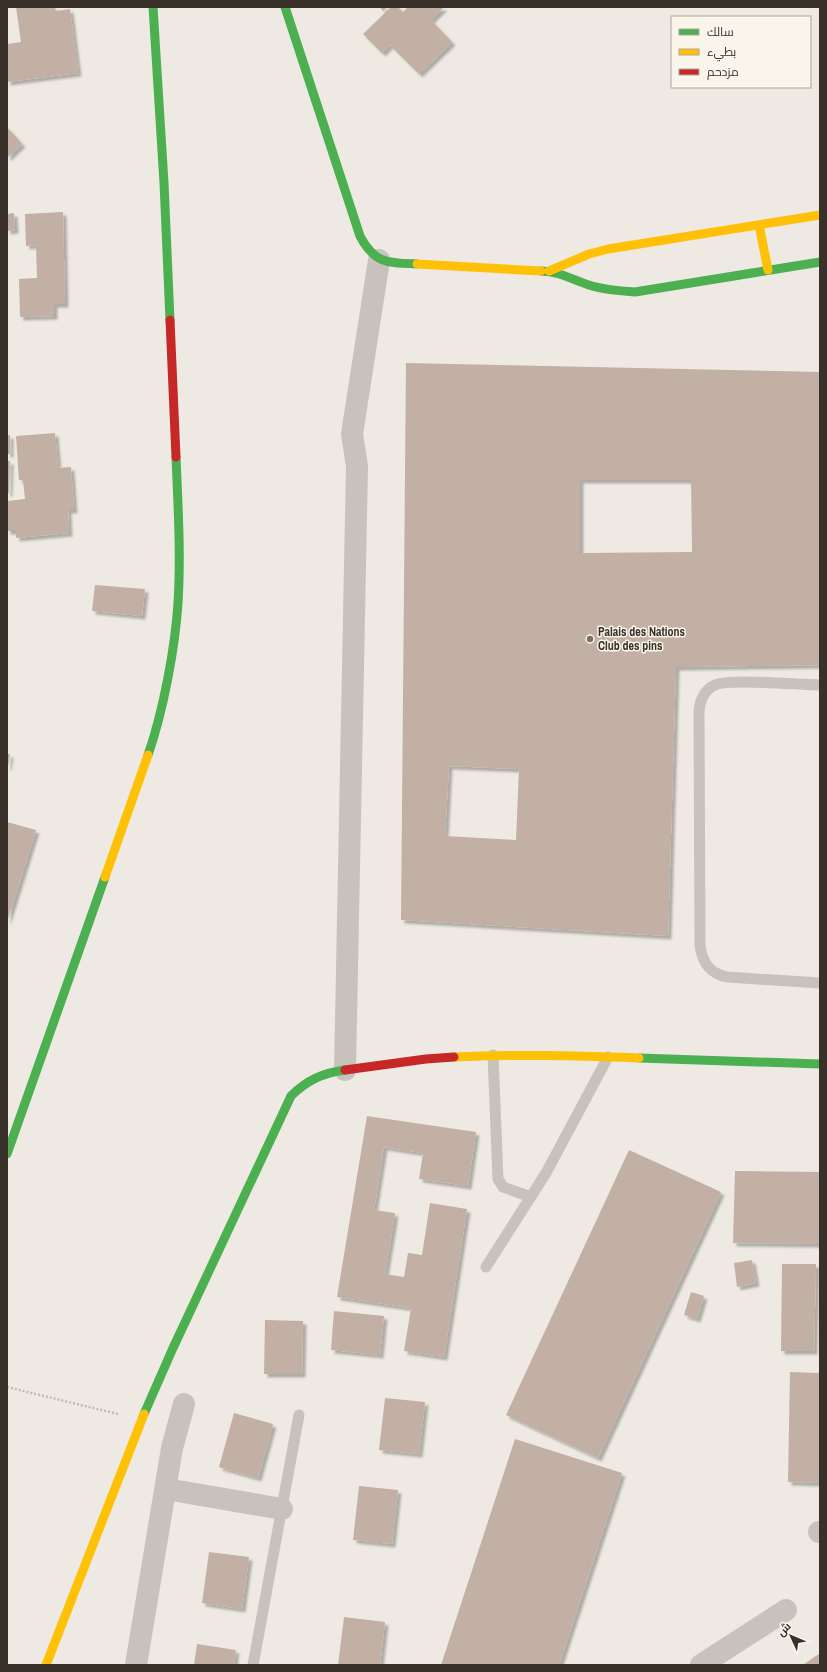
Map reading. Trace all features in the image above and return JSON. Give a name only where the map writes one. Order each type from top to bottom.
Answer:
[{"type":"street","points":[[7,1154],[150,748],[168,676],[177,611],[179,522],[164,183],[154,7]]},
{"type":"street","points":[[285,7],[360,236],[368,251],[379,260],[388,263],[549,271],[591,286],[613,291],[635,292],[820,262]]},
{"type":"street","points":[[549,271],[589,254],[608,249],[820,215]]},
{"type":"street","points":[[759,225],[768,270]]},
{"type":"street","points":[[345,1070],[357,466],[352,434],[379,260]]},
{"type":"street","points":[[46,1665],[142,1419],[173,1348],[291,1096],[302,1085],[315,1077],[345,1070],[426,1059],[493,1055],[820,1064]]},
{"type":"street","points":[[136,1665],[172,1448],[184,1404]]},
{"type":"street","points":[[166,1489],[282,1509]]},
{"type":"street","points":[[701,1665],[786,1610]]},
{"type":"lane","points":[[820,685],[722,683],[707,690],[699,705],[699,713],[700,945],[704,962],[710,970],[717,975],[726,977],[820,983]]},
{"type":"lane","points":[[493,1055],[498,1179],[503,1186],[532,1196]]},
{"type":"lane","points":[[486,1267],[532,1196],[578,1116],[608,1057]]},
{"type":"lane","points":[[253,1665],[299,1415]]},
{"type":"path","points":[[7,1387],[142,1419]]},
{"type":"building","points":[[16,7],[55,7],[56,11],[70,9],[78,73],[7,82],[7,44],[21,42]]},
{"type":"building","points":[[380,7],[388,7],[383,11]]},
{"type":"building","points":[[391,7],[398,7],[403,12],[408,7],[444,7],[431,20],[452,42],[419,74],[390,45],[382,53],[363,34]]},
{"type":"building","points":[[7,127],[22,144],[7,158]]},
{"type":"building","points":[[63,212],[65,304],[54,304],[54,316],[20,317],[19,279],[37,278],[36,245],[26,246],[25,214]]},
{"type":"building","points":[[14,213],[15,230],[7,231],[7,214]]},
{"type":"building","points":[[406,363],[820,372],[820,665],[676,667],[668,936],[401,920]],"holes":[[[580,480],[691,480],[692,552],[580,553]],[[449,766],[519,769],[516,840],[445,836]]]},
{"type":"building","points":[[55,433],[58,468],[71,467],[74,510],[68,510],[69,533],[16,538],[16,531],[7,531],[7,501],[25,499],[23,480],[19,480],[16,436]]},
{"type":"building","points":[[7,435],[10,435],[10,454],[7,454]]},
{"type":"building","points":[[7,461],[10,461],[9,493],[7,493]]},
{"type":"building","points":[[95,585],[145,589],[142,616],[92,611]]},
{"type":"building","points":[[7,754],[10,754],[8,767],[7,767]]},
{"type":"building","points":[[7,822],[36,830],[7,922]]},
{"type":"building","points":[[367,1116],[476,1132],[468,1186],[419,1179],[423,1153],[384,1147],[374,1210],[395,1213],[385,1274],[404,1277],[408,1253],[422,1255],[430,1203],[467,1209],[444,1357],[404,1351],[411,1308],[337,1297]]},
{"type":"building","points":[[629,1150],[721,1192],[598,1458],[506,1415]]},
{"type":"building","points":[[735,1171],[820,1172],[820,1244],[733,1243]]},
{"type":"building","points":[[752,1260],[756,1283],[737,1287],[734,1263]]},
{"type":"building","points":[[782,1264],[816,1264],[814,1351],[781,1351]]},
{"type":"building","points":[[691,1292],[704,1296],[697,1319],[684,1315]]},
{"type":"building","points":[[334,1311],[384,1316],[380,1355],[331,1350]]},
{"type":"building","points":[[265,1320],[303,1321],[302,1374],[264,1374]]},
{"type":"building","points":[[790,1372],[820,1373],[820,1483],[788,1482]]},
{"type":"building","points":[[385,1398],[425,1402],[419,1454],[379,1450]]},
{"type":"building","points":[[234,1413],[273,1424],[258,1478],[219,1467]]},
{"type":"building","points":[[515,1439],[622,1473],[559,1665],[441,1665]]},
{"type":"building","points":[[359,1486],[398,1490],[392,1544],[353,1540]]},
{"type":"building","points":[[209,1552],[249,1557],[242,1609],[202,1603]]},
{"type":"building","points":[[344,1617],[385,1622],[380,1665],[338,1665]]},
{"type":"building","points":[[197,1644],[236,1650],[234,1665],[194,1665]]},
{"type":"building","points":[[820,1653],[820,1665],[803,1665]]},
{"type":"traffic: fast","points":[[153,7],[164,183],[170,320]]},
{"type":"traffic: fast","points":[[285,7],[360,236],[371,252],[383,260],[398,263],[417,264]]},
{"type":"traffic: fast","points":[[541,271],[561,274],[597,287],[635,292],[820,262]]},
{"type":"traffic: fast","points":[[148,755],[159,720],[171,660],[178,603],[179,549],[176,457]]},
{"type":"traffic: fast","points":[[7,1154],[105,877]]},
{"type":"traffic: fast","points":[[639,1058],[820,1064]]},
{"type":"traffic: fast","points":[[144,1414],[173,1348],[291,1096],[297,1090],[322,1075],[345,1070]]},
{"type":"traffic: slow","points":[[549,271],[589,254],[608,249],[820,215]]},
{"type":"traffic: slow","points":[[759,225],[768,270]]},
{"type":"traffic: slow","points":[[417,264],[541,271]]},
{"type":"traffic: slow","points":[[105,877],[148,755]]},
{"type":"traffic: slow","points":[[454,1057],[523,1055],[639,1058]]},
{"type":"traffic: slow","points":[[46,1665],[144,1414]]},
{"type":"traffic: jam","points":[[170,320],[176,457]]},
{"type":"traffic: jam","points":[[345,1070],[426,1059],[454,1057]]},
{"type":"place","name":"Palais des Nations Club des pins","points":[[590,639]]}]
